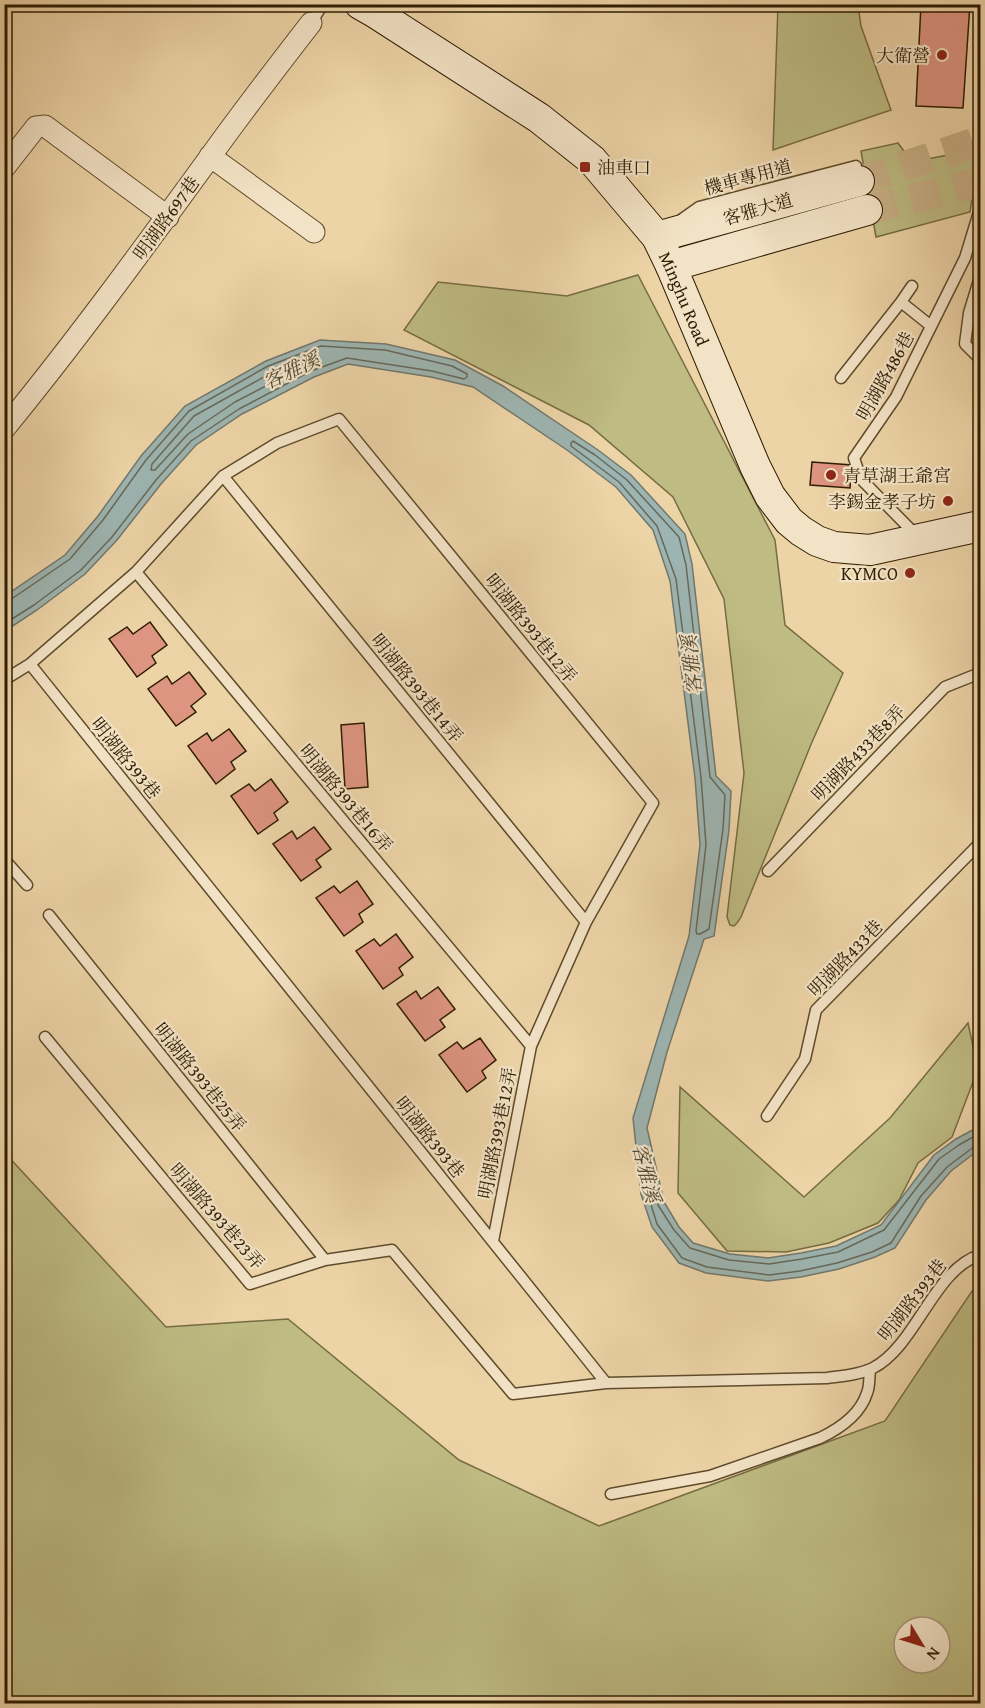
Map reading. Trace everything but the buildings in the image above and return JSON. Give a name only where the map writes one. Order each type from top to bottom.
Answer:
[{"type":"main road","name":"Minghu Road","points":[[371,7],[539,118],[592,160],[657,237],[755,466],[770,496],[801,531],[817,541],[834,547],[870,550],[981,526]]},
{"type":"main road","name":"客雅大道","points":[[657,237],[858,173]]},
{"type":"main road","name":"客雅大道","points":[[671,266],[867,215]]},
{"type":"street","name":"明湖路697巷","points":[[4,429],[46,378],[168,217],[210,156],[311,23]]},
{"type":"street","points":[[4,168],[36,127],[45,126],[168,217]]},
{"type":"street","points":[[210,156],[314,232]]},
{"type":"lane","name":"明湖路697巷","points":[[311,23],[323,4]]},
{"type":"lane","name":"明湖路486巷","points":[[920,539],[861,479],[854,458],[896,397],[965,258],[981,209]]},
{"type":"lane","points":[[981,277],[969,313],[965,344],[981,359]]},
{"type":"lane","points":[[842,378],[912,286]]},
{"type":"lane","points":[[901,302],[931,326]]},
{"type":"lane","name":"明湖路393巷12弄","points":[[4,680],[30,664],[136,572],[223,476],[277,443],[339,419],[653,803],[586,922],[531,1046],[493,1241]]},
{"type":"lane","name":"明湖路393巷14弄","points":[[223,476],[586,922]]},
{"type":"lane","name":"明湖路393巷16弄","points":[[136,572],[531,1046]]},
{"type":"lane","name":"明湖路393巷","points":[[30,664],[606,1383],[827,1378],[870,1370],[895,1350],[951,1274],[964,1263],[981,1255]]},
{"type":"lane","name":"明湖路433巷8弄","points":[[768,871],[945,687],[975,675],[981,678]]},
{"type":"lane","name":"明湖路433巷","points":[[766,1116],[805,1059],[816,1010],[981,843]]},
{"type":"lane","points":[[4,859],[27,885]]},
{"type":"lane","name":"明湖路393巷25弄","points":[[49,915],[325,1260]]},
{"type":"lane","name":"明湖路393巷23弄","points":[[45,1037],[250,1284],[325,1260],[392,1250],[513,1394],[606,1383]]},
{"type":"lane","points":[[611,1494],[710,1476],[835,1431],[863,1403],[868,1392],[870,1370]]},
{"type":"shaded area","points":[[778,5],[858,5],[861,26],[891,110],[773,150]]},
{"type":"shaded area","points":[[898,143],[912,162],[979,149],[970,212],[876,237],[861,151]]},
{"type":"shaded area","points":[[638,275],[775,540],[785,625],[843,673],[812,742],[741,917],[734,926],[730,925],[727,917],[744,773],[724,599],[673,497],[589,425],[404,330],[438,282],[567,296]]},
{"type":"shaded area","points":[[968,1023],[978,1069],[952,1137],[918,1163],[899,1200],[878,1223],[829,1243],[786,1252],[727,1251],[678,1193],[680,1087],[804,1197],[890,1118]]},
{"type":"shaded area","points":[[4,1152],[166,1327],[288,1319],[459,1460],[599,1526],[885,1421],[972,1291],[980,1287],[980,1703],[5,1703]]},
{"type":"water","name":"客雅溪","points":[[320,340],[386,344],[455,360],[503,386],[598,450],[631,475],[685,534],[692,564],[716,776],[731,791],[729,830],[714,936],[704,939],[667,1052],[647,1128],[664,1202],[679,1227],[693,1243],[730,1254],[768,1258],[836,1246],[881,1225],[934,1155],[956,1139],[980,1126],[980,1149],[951,1171],[926,1200],[895,1248],[839,1269],[768,1281],[706,1273],[679,1263],[652,1227],[641,1194],[633,1118],[689,936],[700,845],[695,778],[670,581],[653,530],[616,487],[567,450],[473,387],[431,377],[348,364],[314,377],[242,414],[196,445],[161,484],[117,540],[85,574],[5,631],[5,596],[65,555],[98,516],[141,456],[185,406],[266,361]]},
{"type":"tunnel","points":[[859,181],[980,141]]},
{"type":"tunnel","points":[[867,210],[980,182]]},
{"type":"place","name":"大衛營","points":[[942,55]]},
{"type":"place","name":"油車口","points":[[585,167]]},
{"type":"place","name":"青草湖王爺宮","points":[[831,475]]},
{"type":"place","name":"李錫金孝子坊","points":[[948,501]]},
{"type":"place","name":"KYMCO","points":[[910,573]]}]
